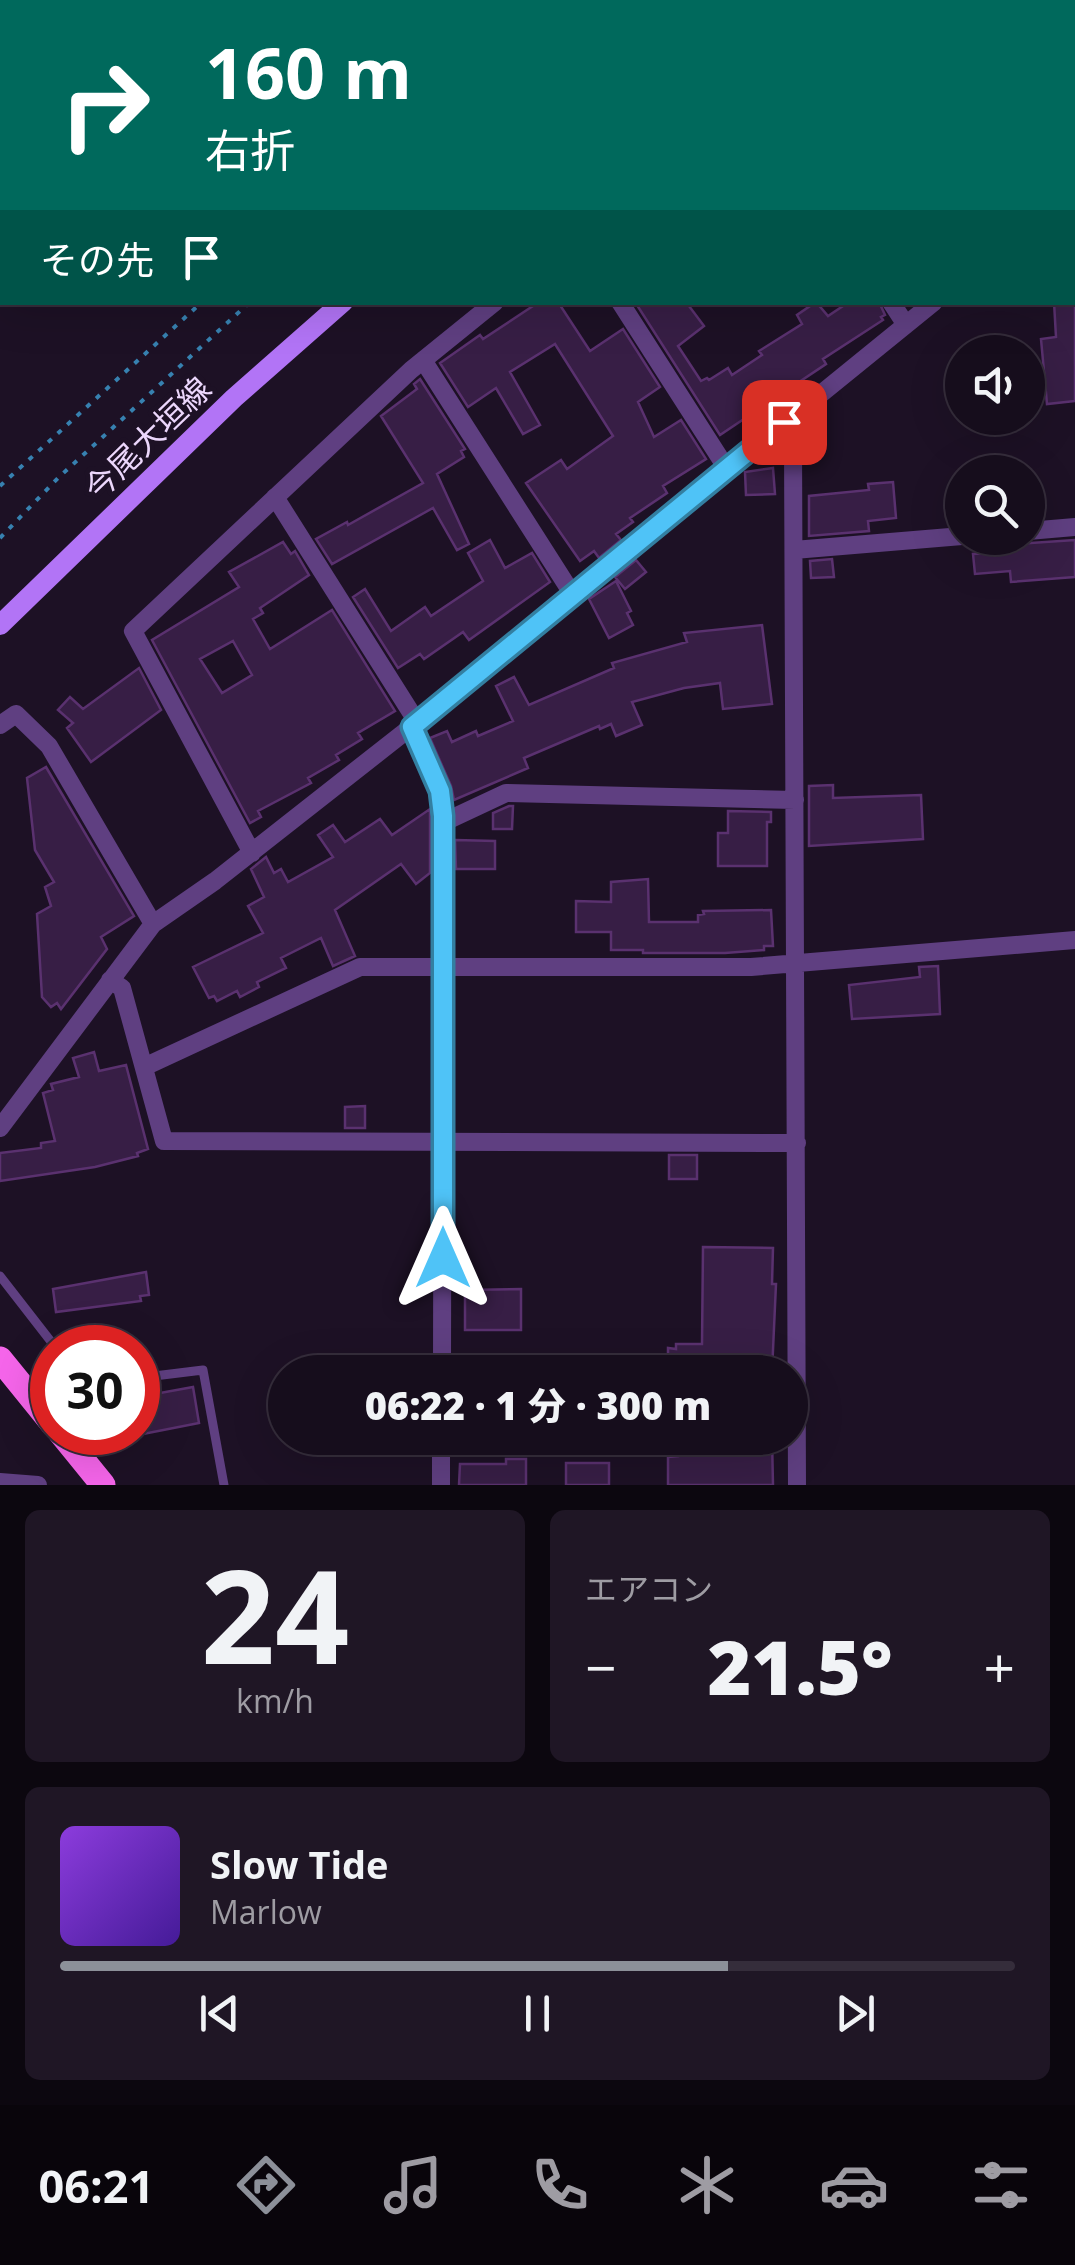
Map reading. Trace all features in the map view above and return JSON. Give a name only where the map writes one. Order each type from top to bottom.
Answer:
[{"type":"main road","name":"今尾大垣線","points":[[0,625],[234,398],[340,305]]},
{"type":"main road","points":[[0,1359],[30,1396]]},
{"type":"main road","points":[[79,1455],[104,1485]]},
{"type":"street","points":[[252,853],[133,630],[423,360],[491,305]]},
{"type":"street","points":[[622,305],[727,469]]},
{"type":"street","points":[[893,305],[906,325]]},
{"type":"street","points":[[0,1128],[153,924],[252,853],[414,724],[930,305]]},
{"type":"street","points":[[423,360],[573,595]]},
{"type":"street","points":[[784,422],[793,441],[797,1485]]},
{"type":"street","points":[[275,498],[414,724],[440,791],[442,1355]]},
{"type":"street","points":[[1045,530],[1075,527]]},
{"type":"street","points":[[794,550],[945,537]]},
{"type":"street","points":[[0,725],[16,714],[49,746],[153,924]]},
{"type":"street","points":[[442,823],[506,793],[795,800]]},
{"type":"street","points":[[144,1068],[360,967],[751,966],[1075,940]]},
{"type":"street","points":[[110,980],[122,988],[164,1141],[797,1143]]},
{"type":"street","points":[[441,1455],[441,1485]]},
{"type":"street","points":[[0,1482],[38,1485]]},
{"type":"lane","points":[[0,1276],[38,1325]]},
{"type":"lane","points":[[160,1375],[202,1370],[224,1485]]},
{"type":"path","points":[[0,486],[199,305]]},
{"type":"path","points":[[0,538],[58,478],[247,305]]},
{"type":"building","points":[[534,305],[560,305],[590,351],[623,329],[660,387],[638,402],[654,437],[681,420],[706,459],[663,486],[667,493],[630,518],[633,522],[616,534],[621,540],[599,558],[594,551],[580,561],[526,483],[561,460],[567,469],[613,436],[555,344],[510,372],[540,425],[523,434],[496,388],[468,407],[440,363],[480,335],[483,339]]},
{"type":"building","points":[[637,305],[688,305],[704,326],[678,346],[701,381],[728,368],[732,375],[762,355],[759,351],[802,324],[797,315],[812,305],[819,305],[828,316],[844,305],[880,305],[883,320],[823,359],[826,364],[720,435]]},
{"type":"building","points":[[1054,305],[1075,305],[1075,401],[1047,404],[1045,338],[1056,337]]},
{"type":"building","points":[[420,379],[465,449],[461,451],[464,457],[437,474],[469,544],[457,550],[433,508],[332,564],[316,539],[423,483],[381,416],[417,389],[414,384]]},
{"type":"building","points":[[773,468],[775,494],[746,495],[745,472]]},
{"type":"building","points":[[893,482],[896,518],[868,521],[869,531],[809,536],[809,496],[869,490],[868,484]]},
{"type":"building","points":[[490,540],[505,568],[532,553],[550,582],[469,640],[463,632],[424,659],[420,654],[398,668],[353,597],[365,589],[391,631],[425,607],[431,616],[483,581],[468,553]]},
{"type":"building","points":[[1075,540],[1075,577],[1011,582],[1010,571],[975,574],[973,555],[1045,555],[1045,542]]},
{"type":"building","points":[[283,542],[291,554],[295,551],[309,575],[260,608],[263,613],[253,619],[270,649],[332,610],[395,711],[358,733],[362,739],[336,755],[339,760],[308,778],[311,783],[258,811],[261,817],[250,823],[152,640],[239,587],[229,572]],"holes":[[[233,641],[252,675],[222,693],[200,659]]]},
{"type":"building","points":[[832,559],[834,577],[811,578],[810,561]]},
{"type":"building","points":[[636,560],[646,572],[625,589],[615,577]]},
{"type":"building","points":[[616,581],[631,611],[627,613],[633,625],[609,638],[589,599]]},
{"type":"building","points":[[762,625],[772,704],[723,709],[720,683],[632,702],[642,725],[616,736],[611,724],[600,729],[599,726],[524,758],[528,768],[454,800],[430,738],[447,731],[452,742],[513,721],[496,686],[514,677],[529,705],[614,668],[612,663],[687,642],[684,633]]},
{"type":"building","points":[[139,668],[161,710],[91,762],[67,728],[73,723],[58,710],[70,697],[83,709]]},
{"type":"building","points":[[46,767],[134,916],[101,937],[107,949],[61,1009],[57,1003],[51,1007],[42,997],[37,914],[51,906],[45,887],[54,882],[35,850],[27,778]]},
{"type":"building","points":[[833,785],[833,798],[921,795],[923,839],[809,846],[809,786]]},
{"type":"building","points":[[513,806],[512,829],[493,829],[493,813]]},
{"type":"building","points":[[430,809],[430,873],[416,884],[401,864],[335,910],[355,956],[333,966],[321,938],[281,958],[286,968],[257,982],[259,987],[240,997],[237,991],[217,1001],[214,996],[209,998],[193,967],[263,933],[248,906],[264,897],[251,869],[266,857],[274,873],[281,869],[288,882],[333,857],[318,835],[333,825],[345,842],[380,819],[392,835]]},
{"type":"building","points":[[728,811],[771,812],[771,822],[767,822],[767,866],[718,866],[718,833],[728,833]]},
{"type":"building","points":[[455,840],[495,841],[495,869],[456,869]]},
{"type":"building","points":[[648,879],[649,922],[698,922],[703,911],[771,910],[773,946],[725,953],[643,953],[611,950],[611,932],[576,932],[576,901],[611,902],[611,882]]},
{"type":"building","points":[[938,966],[940,1014],[852,1019],[849,985],[920,977],[919,967]]},
{"type":"building","points":[[94,1052],[99,1071],[126,1065],[148,1149],[137,1153],[138,1156],[95,1167],[0,1181],[0,1153],[41,1148],[41,1143],[55,1141],[43,1093],[53,1090],[51,1084],[79,1077],[73,1058]]},
{"type":"building","points":[[365,1106],[365,1128],[345,1128],[345,1107]]},
{"type":"building","points":[[669,1155],[697,1155],[697,1179],[669,1179]]},
{"type":"building","points":[[703,1247],[773,1248],[772,1284],[776,1284],[773,1355],[668,1355],[668,1348],[676,1349],[676,1344],[702,1344]]},
{"type":"building","points":[[146,1272],[149,1295],[140,1296],[141,1301],[56,1312],[53,1289]]},
{"type":"building","points":[[521,1289],[521,1330],[465,1330],[465,1290]]},
{"type":"building","points":[[193,1387],[199,1423],[160,1431],[160,1393]]},
{"type":"building","points":[[772,1455],[773,1485],[668,1485],[668,1457]]},
{"type":"building","points":[[506,1459],[526,1459],[526,1485],[459,1485],[460,1464],[506,1464]]},
{"type":"building","points":[[566,1463],[609,1463],[609,1485],[566,1485]]},
{"type":"route","points":[[443,1258],[443,816],[440,791],[412,727],[784,422]]}]
